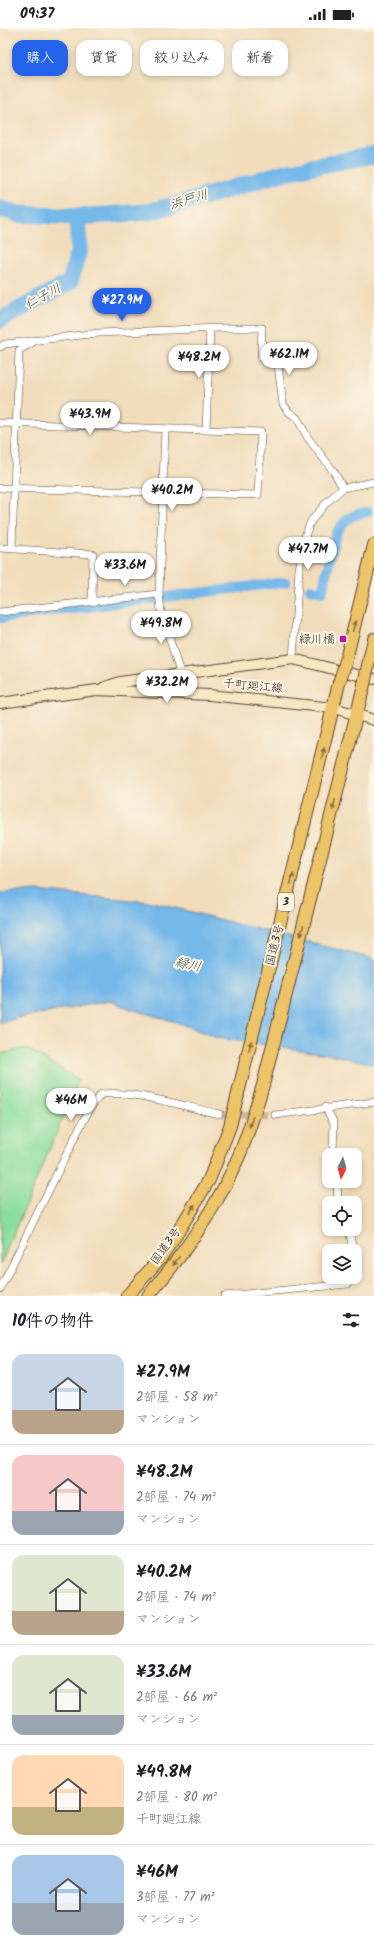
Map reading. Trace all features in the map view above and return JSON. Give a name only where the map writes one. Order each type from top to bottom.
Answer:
[{"type":"highway","name":"国道3号","points":[[127,1296],[161,1257],[209,1180],[230,1126],[374,545]]},
{"type":"highway","name":"国道3号","points":[[148,1296],[168,1272],[194,1235],[222,1189],[247,1136],[263,1085],[357,714],[362,688],[371,674],[374,639]]},
{"type":"main road","name":"千町廻江線","points":[[97,690],[120,682],[293,659]]},
{"type":"main road","points":[[293,659],[371,674]]},
{"type":"main road","name":"千町廻江線","points":[[0,702],[97,690],[209,695],[333,714],[357,714],[374,720]]},
{"type":"street","points":[[206,430],[210,328]]},
{"type":"street","points":[[0,347],[5,344],[99,333],[210,328],[262,328],[261,358],[277,358],[283,404],[297,418],[308,438],[334,472],[343,488]]},
{"type":"street","points":[[12,548],[19,350],[37,341]]},
{"type":"street","points":[[0,423],[261,432],[258,495],[0,488]]},
{"type":"street","points":[[165,429],[159,594],[161,611],[180,674]]},
{"type":"street","points":[[293,659],[299,569],[306,534],[311,521],[327,502],[343,488],[374,482]]},
{"type":"street","points":[[0,548],[93,554],[92,600]]},
{"type":"street","points":[[0,612],[92,600],[159,594]]},
{"type":"street","points":[[0,1289],[81,1125],[92,1105],[101,1094],[113,1093],[155,1100],[218,1114]]},
{"type":"street","points":[[275,1115],[325,1107],[374,1102]]},
{"type":"street","points":[[325,1107],[334,1123],[333,1148]]},
{"type":"street","points":[[224,1296],[348,1284]]},
{"type":"green space","points":[[26,1048],[79,1080],[0,1265],[0,1054]]},
{"type":"water","name":"緑川","points":[[37,891],[152,902],[374,959],[374,1064],[327,1054],[217,1038],[176,1022],[137,1011],[110,1001],[13,1019],[0,1024],[0,893]]},
{"type":"waterway","name":"浜戸川","points":[[0,209],[18,214],[77,217],[148,212],[197,199],[285,172],[374,155]]},
{"type":"waterway","name":"仁子川","points":[[0,320],[70,282],[79,250],[77,217]]},
{"type":"waterway","points":[[310,589],[322,592],[336,533],[339,528],[349,518],[368,512]]},
{"type":"waterway","points":[[0,618],[286,582]]},
{"type":"tunnel","points":[[219,1114],[275,1115]]},
{"type":"place","name":"緑川橋","points":[[343,639]]}]
